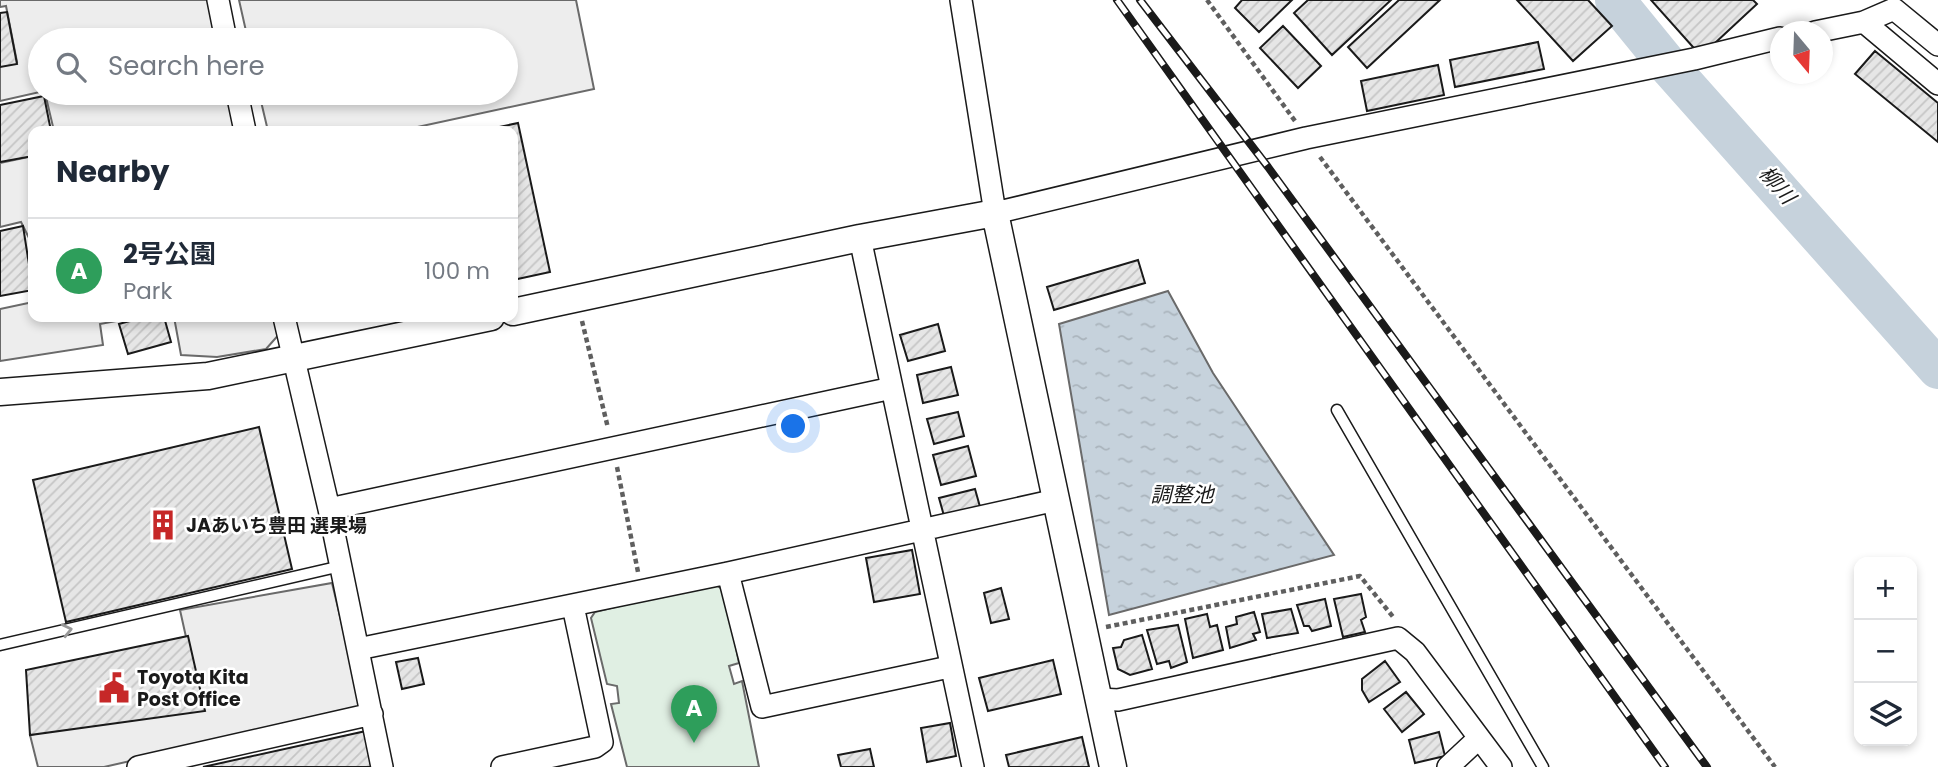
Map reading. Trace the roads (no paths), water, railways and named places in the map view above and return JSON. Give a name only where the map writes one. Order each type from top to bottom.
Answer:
[{"type":"street","points":[[218,0],[224,28]]},
{"type":"street","points":[[961,0],[995,213],[1113,767]]},
{"type":"street","points":[[1833,28],[1864,22],[1894,9],[1938,45]]},
{"type":"street","points":[[1864,22],[1938,84]]},
{"type":"street","points":[[518,311],[860,238],[995,213],[1306,138],[1694,59],[1770,40]]},
{"type":"street","points":[[240,105],[244,126]]},
{"type":"street","points":[[860,238],[949,667],[973,767]]},
{"type":"street","points":[[285,322],[329,509],[382,767]]},
{"type":"street","points":[[0,392],[208,376],[467,322]]},
{"type":"street","points":[[329,509],[892,388]]},
{"type":"street","points":[[358,649],[728,573],[1056,500]]},
{"type":"street","points":[[728,573],[762,707],[949,667]]},
{"type":"street","points":[[502,767],[595,747],[602,742],[573,606]]},
{"type":"street","points":[[1099,699],[1118,700],[1398,638],[1415,652],[1501,767]]},
{"type":"street","points":[[138,767],[372,714]]},
{"type":"street","points":[[1448,767],[1479,738]]},
{"type":"lane","points":[[1337,410],[1543,767]]},
{"type":"lane","points":[[0,645],[341,566]]},
{"type":"water","name":"調整池","points":[[1168,291],[1213,373],[1334,555],[1109,615],[1059,324]]},
{"type":"waterway","name":"柳川","points":[[1615,0],[1672,70],[1938,369]]},
{"type":"railway","points":[[1117,0],[1665,767]]},
{"type":"railway","points":[[1140,0],[1268,167],[1707,767]]},
{"type":"place","name":"JAあいち豊田 選果場","points":[[163,525]]},
{"type":"place","name":"Toyota Kita Post Office","points":[[114,688]]},
{"type":"place","name":"2号公園","points":[[694,743]]}]
